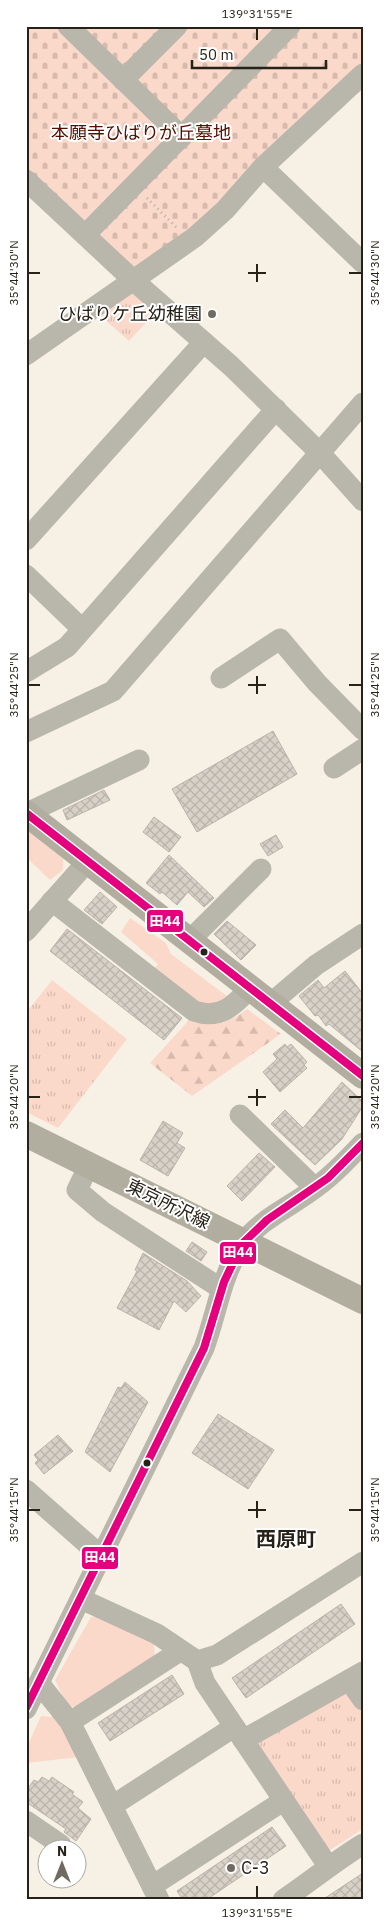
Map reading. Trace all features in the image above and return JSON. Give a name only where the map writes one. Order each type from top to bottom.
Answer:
[{"type":"main road","points":[[26,813],[363,1076]]},
{"type":"main road","name":"東京所沢線","points":[[26,1134],[363,1301]]},
{"type":"street","points":[[68,26],[182,137]]},
{"type":"street","points":[[123,80],[177,26]]},
{"type":"street","points":[[85,235],[290,26]]},
{"type":"street","points":[[30,348],[190,240],[225,210],[263,168],[363,74]]},
{"type":"street","points":[[263,168],[363,263]]},
{"type":"street","points":[[26,180],[276,409],[320,453],[363,501]]},
{"type":"street","points":[[26,540],[204,342]]},
{"type":"street","points":[[26,732],[113,691],[363,403]]},
{"type":"street","points":[[26,672],[67,646],[276,409]]},
{"type":"street","points":[[26,574],[82,629]]},
{"type":"street","points":[[221,678],[280,639],[317,683],[362,745],[334,768]]},
{"type":"street","points":[[26,813],[140,760]]},
{"type":"street","points":[[26,931],[87,862]]},
{"type":"street","points":[[189,941],[261,869]]},
{"type":"street","points":[[52,901],[194,1011],[203,1014],[226,1012],[260,996],[316,965],[363,934]]},
{"type":"street","points":[[240,1115],[315,1188]]},
{"type":"street","points":[[26,1709],[204,1348],[214,1321],[220,1288],[231,1263],[243,1243],[261,1225],[315,1188],[363,1143]]},
{"type":"street","points":[[89,1165],[76,1190],[103,1212],[220,1288]]},
{"type":"street","points":[[26,1490],[101,1556]]},
{"type":"street","points":[[70,1722],[189,1656],[217,1655],[363,1562]]},
{"type":"street","points":[[81,1599],[157,1634],[189,1656],[204,1683],[328,1866]]},
{"type":"street","points":[[112,1806],[238,1733],[356,1676],[363,1700]]},
{"type":"street","points":[[39,1683],[70,1722],[156,1893],[283,1801]]},
{"type":"street","points":[[26,1821],[51,1838]]},
{"type":"street","points":[[283,1900],[309,1883],[328,1866],[363,1844]]},
{"type":"path","points":[[134,185],[190,240]]},
{"type":"green space","name":"本願寺ひばりが丘墓地","points":[[26,26],[363,26],[363,65],[217,209],[134,274],[26,172]]},
{"type":"green space","points":[[131,286],[160,308],[129,341],[96,312]]},
{"type":"green space","points":[[26,829],[63,858],[63,870],[50,880],[26,857]]},
{"type":"green space","points":[[130,918],[166,943],[171,954],[232,1000],[204,1010],[153,970],[158,964],[121,932]]},
{"type":"green space","points":[[52,980],[127,1039],[58,1128],[26,1112],[26,1013]]},
{"type":"green space","points":[[247,1009],[281,1034],[192,1096],[150,1063],[189,1020],[206,1024],[220,1023],[233,1018]]},
{"type":"green space","points":[[101,1616],[154,1644],[155,1661],[82,1707],[67,1706],[55,1680],[91,1617]]},
{"type":"green space","points":[[348,1685],[363,1708],[363,1829],[327,1852],[252,1737]]},
{"type":"green space","points":[[41,1716],[55,1717],[79,1757],[26,1763],[26,1749]]},
{"type":"building","points":[[273,731],[297,774],[197,832],[172,789]]},
{"type":"building","points":[[104,790],[110,800],[67,820],[63,810]]},
{"type":"building","points":[[154,817],[181,837],[169,852],[143,832]]},
{"type":"building","points":[[276,835],[283,847],[268,856],[260,844]]},
{"type":"building","points":[[169,855],[214,898],[204,907],[188,892],[177,905],[162,892],[160,894],[146,883]]},
{"type":"building","points":[[100,892],[117,907],[102,924],[84,910]]},
{"type":"building","points":[[227,921],[256,945],[241,960],[214,934]]},
{"type":"building","points":[[67,929],[182,1018],[164,1040],[50,951]]},
{"type":"building","points":[[345,971],[363,994],[363,1052],[329,1024],[326,1026],[299,996],[318,980],[324,988]]},
{"type":"building","points":[[285,1044],[287,1047],[291,1044],[307,1062],[304,1065],[307,1068],[280,1092],[263,1072],[277,1059],[273,1054]]},
{"type":"building","points":[[342,1082],[363,1102],[363,1106],[342,1139],[315,1165],[271,1124],[285,1110],[303,1128]]},
{"type":"building","points":[[163,1121],[183,1133],[177,1143],[185,1148],[168,1176],[140,1160]]},
{"type":"building","points":[[259,1153],[275,1167],[242,1201],[227,1186]]},
{"type":"building","points":[[192,1242],[207,1252],[201,1261],[186,1251]]},
{"type":"building","points":[[143,1253],[187,1281],[201,1296],[186,1312],[174,1301],[159,1330],[117,1308],[137,1271],[135,1270]]},
{"type":"building","points":[[125,1382],[148,1402],[110,1472],[85,1452],[118,1387],[121,1388]]},
{"type":"building","points":[[218,1414],[274,1450],[248,1489],[192,1453]]},
{"type":"building","points":[[58,1435],[73,1451],[44,1474],[35,1463],[38,1460],[34,1455]]},
{"type":"building","points":[[341,1604],[355,1624],[246,1698],[232,1678]]},
{"type":"building","points":[[172,1675],[184,1694],[110,1741],[98,1723]]},
{"type":"building","points":[[42,1777],[49,1781],[52,1777],[74,1792],[72,1794],[83,1802],[78,1808],[91,1819],[78,1838],[72,1838],[64,1832],[66,1829],[26,1802],[26,1791],[34,1780],[38,1782]]},
{"type":"building","name":"C-3","points":[[272,1827],[286,1846],[206,1900],[183,1900],[177,1891]]},
{"type":"building","points":[[363,1873],[363,1900],[322,1900]]},
{"type":"transit line","name":"田44","points":[[26,813],[363,1076]]},
{"type":"transit line","name":"田44","points":[[26,1708],[204,1348],[224,1282],[242,1244],[267,1220],[328,1178],[363,1143]]},
{"type":"place","name":"ひばりケ丘幼稚園","points":[[212,314]]},
{"type":"place","name":"C-3","points":[[231,1868]]},
{"type":"district","name":"西原町","points":[[286,1539]]}]
